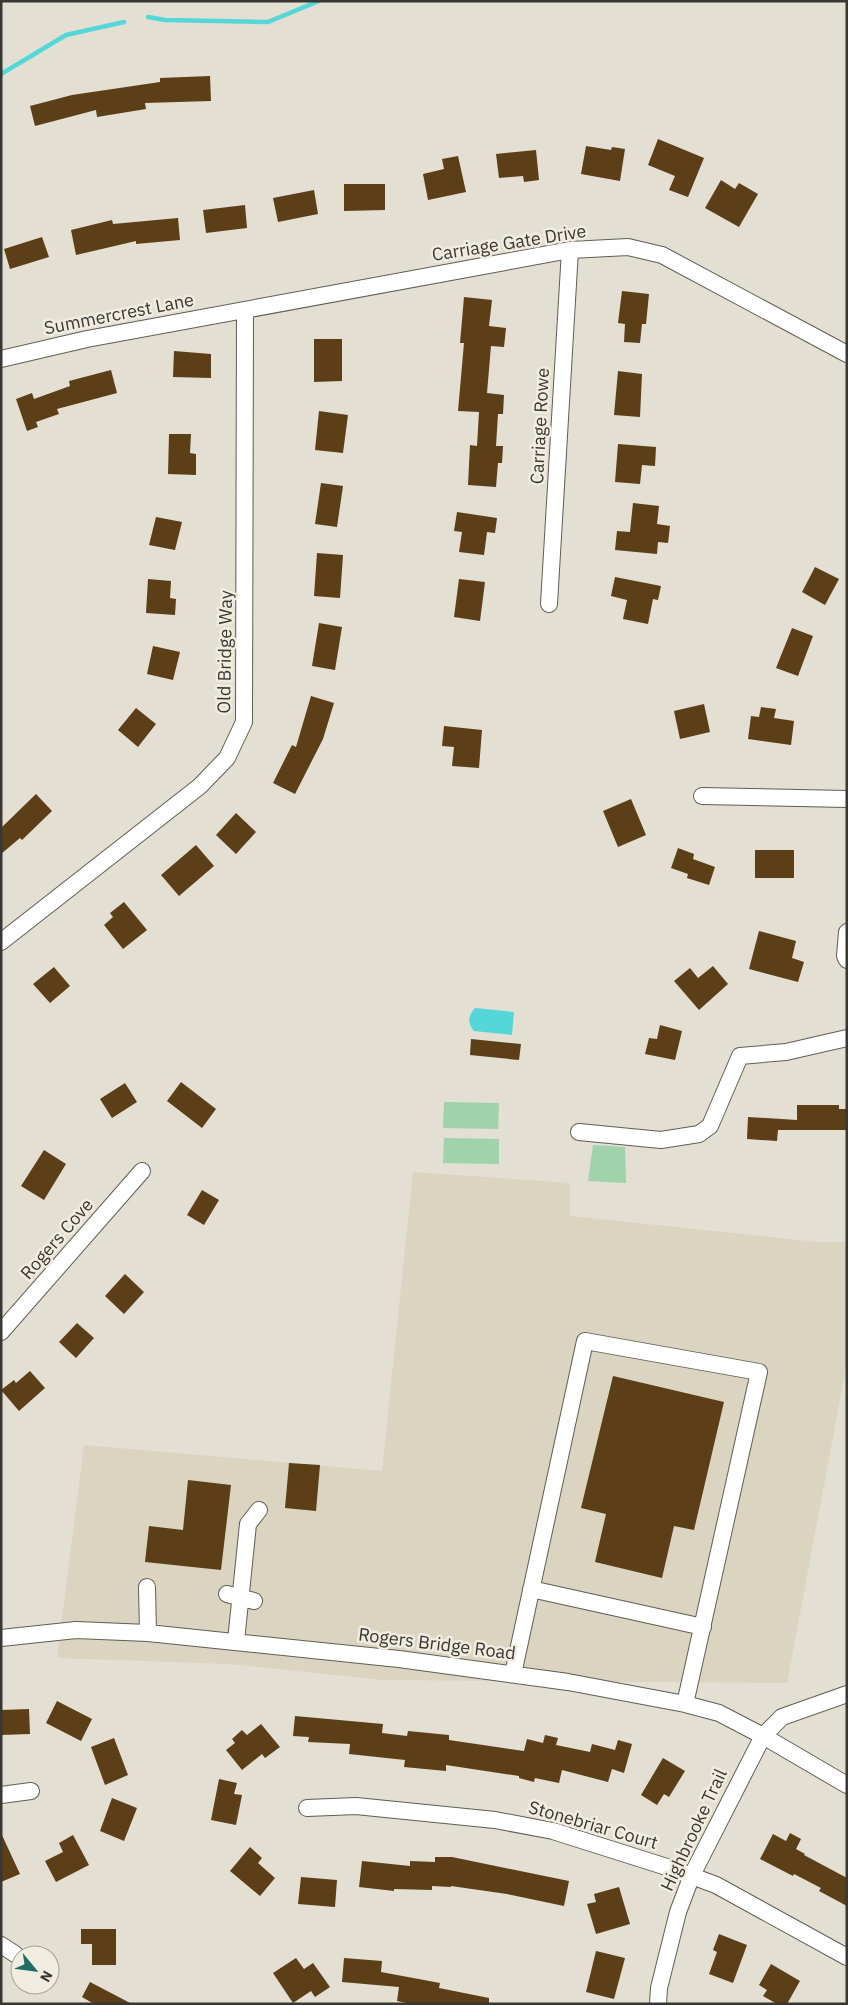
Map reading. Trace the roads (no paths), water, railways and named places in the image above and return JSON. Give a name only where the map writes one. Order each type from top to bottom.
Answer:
[{"type":"street","name":"Carriage Gate Drive","points":[[245,310],[570,250],[628,247],[662,255],[847,354]]},
{"type":"street","name":"Carriage Rowe","points":[[549,604],[570,250]]},
{"type":"street","name":"Summercrest Lane","points":[[1,360],[87,339],[245,310]]},
{"type":"street","name":"Old Bridge Way","points":[[1,942],[200,786],[227,758],[244,722],[245,310]]},
{"type":"street","points":[[702,796],[847,799]]},
{"type":"street","points":[[847,932],[845,956],[847,960]]},
{"type":"street","points":[[579,1132],[660,1140],[699,1134],[710,1126],[740,1056],[786,1052],[847,1038]]},
{"type":"street","name":"Rogers Cove","points":[[1,1332],[142,1171]]},
{"type":"street","points":[[512,1674],[585,1341],[759,1372],[685,1704]]},
{"type":"street","points":[[236,1641],[248,1524],[259,1510]]},
{"type":"street","points":[[147,1587],[148,1633]]},
{"type":"street","points":[[531,1588],[703,1627]]},
{"type":"street","name":"Rogers Bridge Road","points":[[1,1638],[76,1630],[148,1633],[236,1641],[512,1674],[685,1704],[719,1713],[763,1736],[847,1785]]},
{"type":"street","name":"Highbrooke Trail","points":[[658,2004],[659,1988],[678,1912],[692,1875],[763,1736],[782,1717],[847,1694]]},
{"type":"street","points":[[1,1795],[31,1791]]},
{"type":"street","name":"Stonebriar Court","points":[[307,1808],[356,1806],[495,1820],[553,1831],[692,1875],[716,1885],[847,1956]]},
{"type":"water","points":[[475,1008],[514,1012],[512,1035],[474,1031],[469,1019]]},
{"type":"waterway","points":[[148,17],[165,20],[268,22],[319,1]]},
{"type":"waterway","points":[[1,74],[66,35],[124,22]]}]
